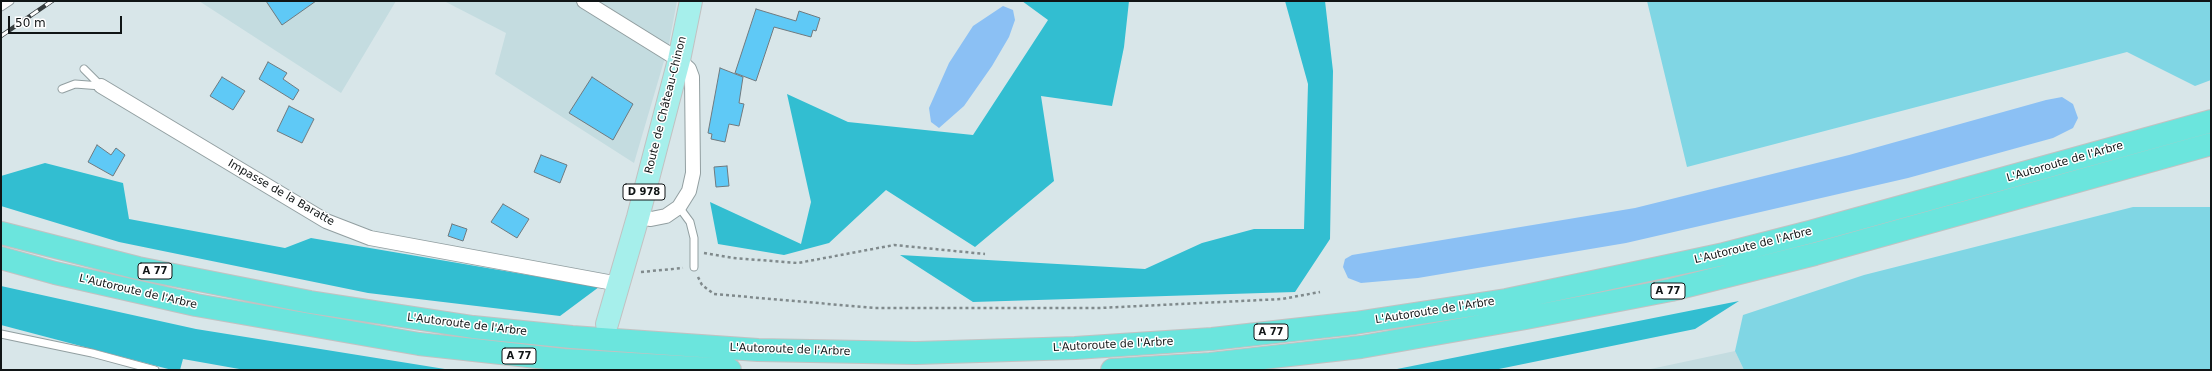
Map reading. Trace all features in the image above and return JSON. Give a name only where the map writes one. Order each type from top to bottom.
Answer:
[{"type":"highway","name":"L'Autoroute de l'Arbre","points":[[1,233],[138,268],[310,302],[474,327],[556,336],[782,350],[916,353],[1074,348],[1212,339],[1355,323],[1506,300],[1597,282],[1724,254],[1803,234],[2211,120]]},
{"type":"highway","name":"L'Autoroute de l'Arbre","points":[[1112,370],[1210,364],[1361,347],[1526,318],[1671,290],[1830,250],[2211,144]]},
{"type":"highway","name":"L'Autoroute de l'Arbre","points":[[1,258],[62,275],[196,305],[411,342],[557,360],[730,370]]},
{"type":"main road","name":"Route de Château-Chinon","points":[[607,324],[638,217],[679,60],[691,1]]},
{"type":"street","points":[[584,1],[679,60],[689,69],[694,87],[693,173],[689,191],[679,206],[666,216],[651,219],[638,217]]},
{"type":"street","name":"Impasse de la Baratte","points":[[101,86],[326,221],[370,238],[620,279]]},
{"type":"lane","points":[[1,7],[10,1]]},
{"type":"lane","points":[[84,69],[101,86]]},
{"type":"lane","points":[[62,89],[75,84],[101,86]]},
{"type":"lane","points":[[679,206],[690,222],[694,238],[694,267]]},
{"type":"lane","points":[[1,334],[92,353],[155,370]]},
{"type":"path","points":[[694,251],[733,258],[798,263],[894,245],[985,254]]},
{"type":"path","points":[[620,279],[694,267],[702,285],[714,294],[875,308],[1099,308],[1282,299],[1320,292]]},
{"type":"shaded area","points":[[199,1],[396,1],[341,93]]},
{"type":"shaded area","points":[[444,1],[677,1],[669,44],[634,163],[495,74],[506,33]]},
{"type":"shaded area","points":[[1022,1],[1129,1],[1124,47],[1112,106],[1041,96],[1054,181],[975,247],[886,190],[829,243],[784,255],[718,244],[710,202],[801,244],[811,202],[787,94],[848,122],[973,135],[1048,20]]},
{"type":"shaded area","points":[[1285,1],[1325,1],[1333,71],[1330,239],[1295,292],[973,302],[900,255],[1145,269],[1202,243],[1254,229],[1304,229],[1308,84]]},
{"type":"shaded area","points":[[1647,1],[2211,1],[2211,80],[2195,86],[2127,52],[1687,167]]},
{"type":"shaded area","points":[[1003,6],[1013,10],[1015,20],[1009,37],[992,66],[964,106],[939,128],[931,122],[929,108],[949,63],[973,26]]},
{"type":"shaded area","points":[[2062,97],[2073,104],[2078,118],[2073,128],[2053,138],[1908,178],[1626,243],[1418,278],[1361,283],[1348,278],[1343,267],[1345,259],[1352,255],[1635,208],[1849,155],[2046,100]]},
{"type":"shaded area","points":[[45,163],[123,183],[129,219],[285,248],[311,238],[599,287],[560,316],[368,293],[119,242],[1,206],[1,176]]},
{"type":"shaded area","points":[[2133,207],[2211,207],[2211,370],[1744,370],[1735,351],[1743,315],[1864,275]]},
{"type":"shaded area","points":[[1,286],[196,329],[451,370],[245,370],[183,359],[180,370],[172,370],[1,325]]},
{"type":"shaded area","points":[[1739,301],[1695,329],[1494,370],[1392,370]]},
{"type":"shaded area","points":[[1735,351],[1744,370],[1646,370]]},
{"type":"building","points":[[266,1],[316,1],[282,25]]},
{"type":"building","points":[[756,9],[796,21],[799,11],[820,18],[816,31],[813,30],[811,37],[774,27],[756,81],[735,73]]},
{"type":"building","points":[[268,62],[287,73],[283,79],[299,90],[293,100],[259,79]]},
{"type":"building","points":[[720,68],[743,77],[739,103],[744,104],[739,126],[729,124],[725,142],[711,139],[712,134],[708,133]]},
{"type":"building","points":[[222,77],[245,91],[233,110],[210,96]]},
{"type":"building","points":[[592,77],[633,104],[613,140],[569,113]]},
{"type":"building","points":[[289,106],[314,119],[302,143],[277,131]]},
{"type":"building","points":[[97,145],[111,155],[116,148],[125,155],[113,176],[88,162]]},
{"type":"building","points":[[541,155],[567,165],[560,183],[534,172]]},
{"type":"building","points":[[727,166],[729,186],[716,187],[714,167]]},
{"type":"building","points":[[503,204],[529,219],[517,238],[491,222]]},
{"type":"building","points":[[452,224],[467,229],[463,241],[448,236]]},
{"type":"railway","points":[[1,36],[52,1]]}]
